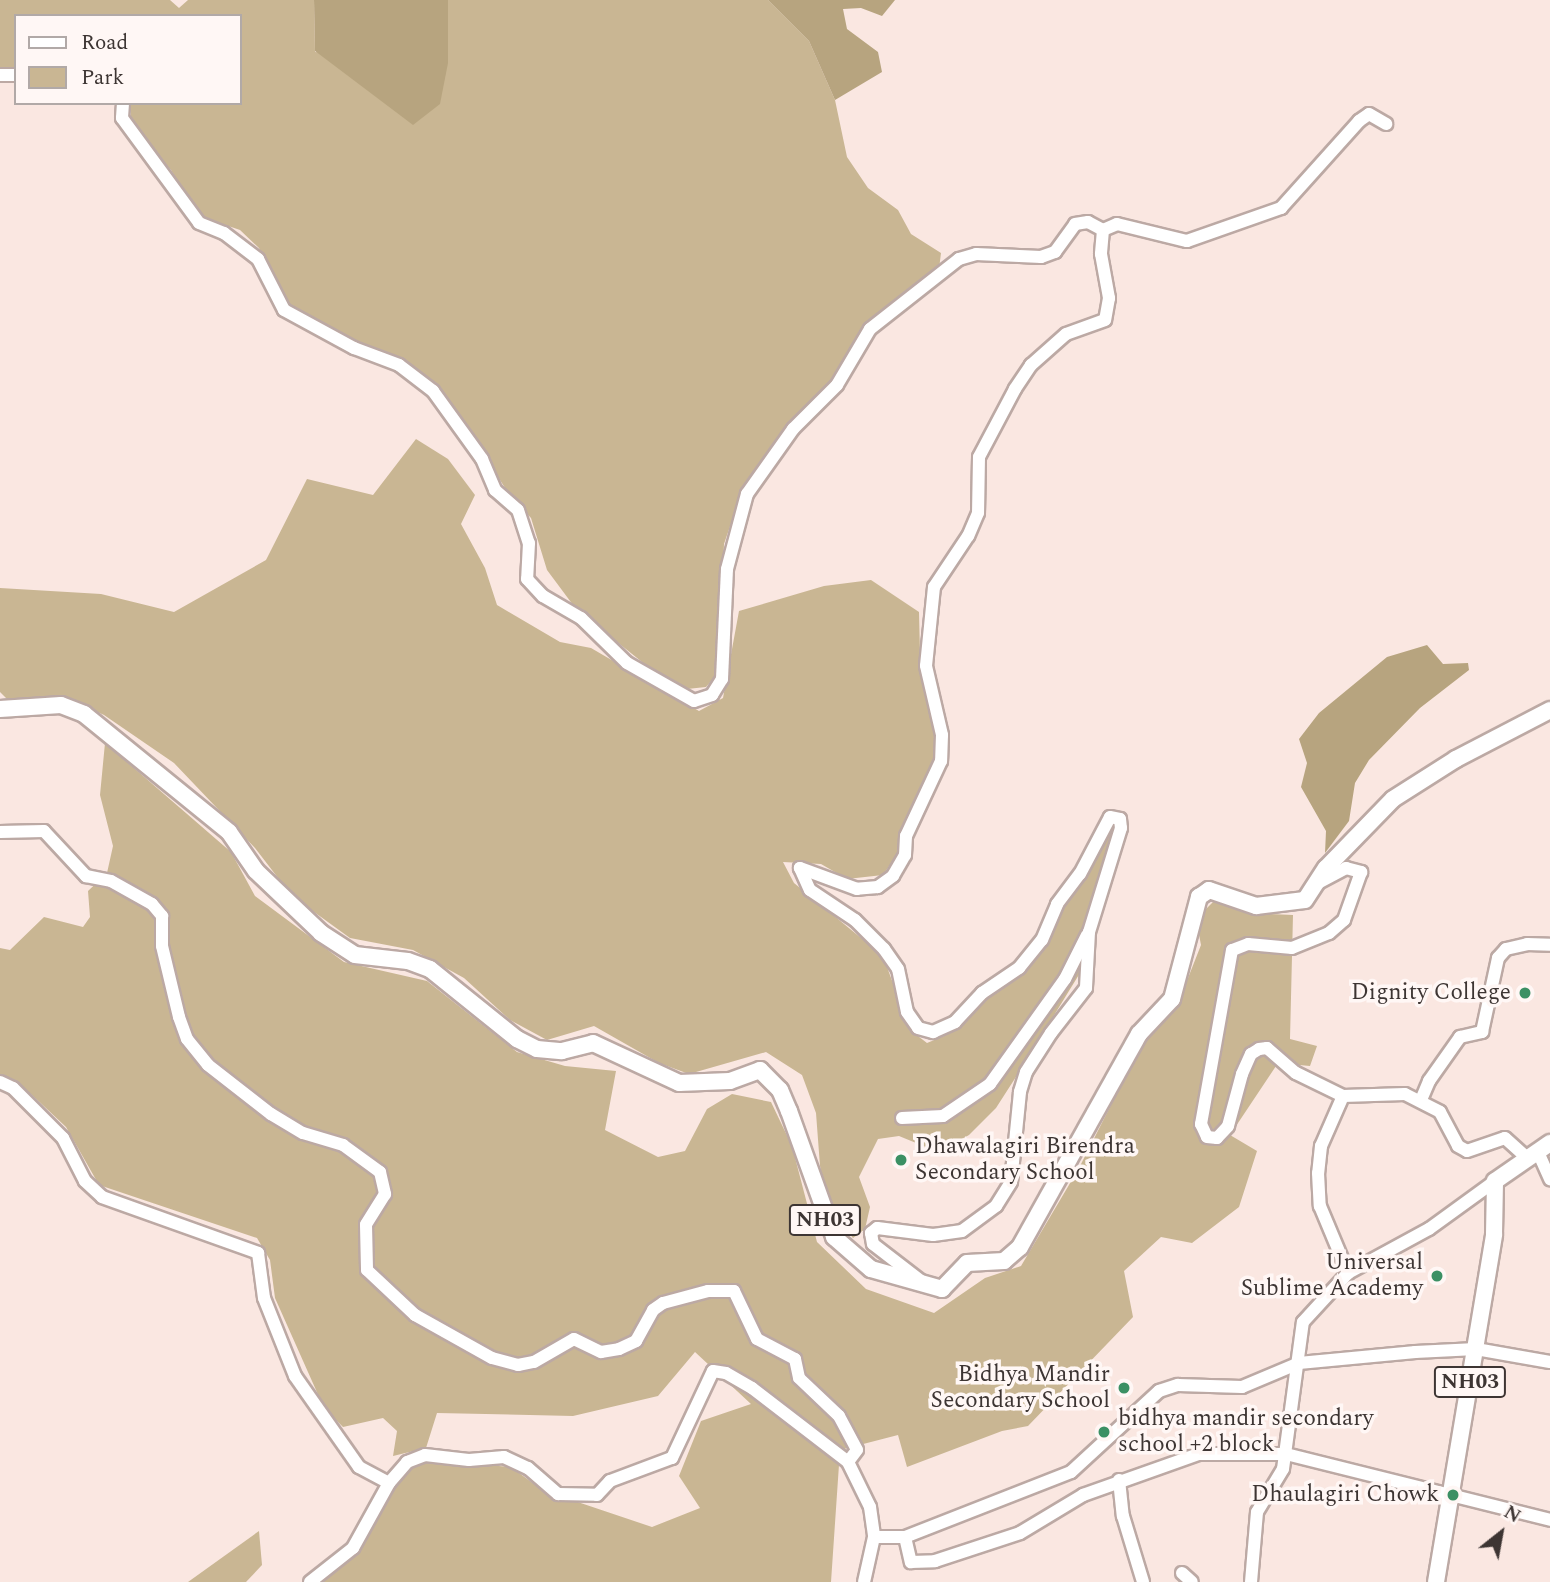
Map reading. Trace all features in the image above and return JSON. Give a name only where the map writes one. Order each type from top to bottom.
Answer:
[{"type":"main road","name":"NH03","points":[[0,709],[61,705],[84,714],[229,832],[256,871],[321,933],[355,955],[408,961],[430,969],[517,1039],[537,1049],[562,1051],[593,1043],[679,1083],[730,1081],[760,1070],[780,1090],[834,1237],[871,1269],[889,1278],[924,1283],[942,1289],[967,1264],[1004,1261],[1020,1247],[1139,1034],[1172,999],[1199,897],[1209,890],[1256,906],[1288,905],[1304,900],[1326,868],[1393,799],[1456,759],[1550,710]]},
{"type":"main road","points":[[1495,1181],[1539,1151]]},
{"type":"main road","name":"NH03","points":[[1436,1582],[1453,1495],[1494,1234],[1495,1181]]},
{"type":"street","points":[[123,105],[122,118],[199,223],[225,233],[251,252],[284,310],[354,348],[399,365],[433,391],[482,459],[495,490],[518,510],[529,543],[527,579],[543,596],[580,618],[627,663],[694,701],[712,695],[722,679],[727,569],[747,494],[793,429],[837,385],[870,329],[959,259],[976,254],[1041,257],[1055,252],[1075,224],[1088,222],[1103,230]]},
{"type":"street","points":[[1103,230],[1117,224],[1187,241],[1281,208],[1359,121],[1369,114],[1386,124]]},
{"type":"street","points":[[902,1118],[943,1116],[990,1084],[1065,979],[1088,932],[1121,828],[1120,819],[1110,817],[1087,863],[1057,904],[1042,940],[1019,968],[982,993],[955,1022],[933,1032],[918,1028],[907,1012],[898,969],[884,949],[855,920],[810,890],[800,868],[857,889],[878,887],[893,876],[905,855],[905,836],[941,761],[942,735],[926,666],[933,587],[968,536],[978,513],[979,457],[1015,389],[1031,365],[1066,334],[1105,320],[1109,298],[1101,254],[1103,230]]},
{"type":"street","points":[[0,832],[44,831],[86,876],[111,881],[152,904],[162,916],[162,946],[179,1017],[187,1039],[208,1065],[271,1114],[303,1133],[343,1144],[380,1172],[385,1194],[366,1225],[367,1270],[415,1315],[492,1359],[518,1365],[534,1362],[574,1339],[601,1352],[619,1349],[636,1341],[653,1310],[663,1303],[708,1291],[734,1291],[757,1339],[795,1359],[799,1378],[839,1416],[858,1450],[848,1462]]},
{"type":"street","points":[[1318,883],[1346,868],[1361,873],[1344,920],[1329,933],[1292,948],[1248,944],[1232,950],[1201,1124],[1207,1137],[1217,1138],[1227,1126],[1242,1074],[1251,1054],[1259,1049],[1274,1052],[1297,1073],[1343,1096],[1405,1094],[1421,1100],[1440,1112],[1458,1146],[1467,1152],[1505,1138],[1539,1151],[1550,1179]]},
{"type":"street","points":[[924,1283],[873,1244],[871,1233],[877,1228],[933,1236],[962,1231],[996,1206],[1011,1182],[1017,1113],[1027,1072],[1086,988],[1088,932]]},
{"type":"street","points":[[1421,1100],[1429,1080],[1461,1037],[1482,1032],[1499,958],[1506,949],[1527,944],[1550,946]]},
{"type":"street","points":[[0,1082],[13,1088],[63,1138],[85,1181],[102,1197],[258,1253],[264,1298],[295,1376],[359,1467],[389,1483]]},
{"type":"street","points":[[1343,1096],[1321,1146],[1318,1173],[1320,1206],[1348,1273]]},
{"type":"street","points":[[1251,1582],[1257,1512],[1283,1469],[1286,1454],[1303,1322],[1348,1273],[1429,1229],[1495,1181]]},
{"type":"street","points":[[874,1537],[905,1537],[1071,1472],[1159,1391],[1178,1385],[1214,1390],[1242,1387],[1299,1363],[1476,1349],[1550,1362]]},
{"type":"street","points":[[310,1582],[353,1548],[389,1483],[407,1462],[425,1455],[469,1460],[504,1457],[528,1468],[558,1494],[597,1495],[610,1481],[672,1458],[713,1371],[726,1373],[752,1388],[848,1462],[870,1507],[874,1537],[864,1582]]},
{"type":"street","points":[[905,1537],[911,1562],[935,1561],[1020,1533],[1083,1495],[1119,1480],[1199,1454],[1286,1454],[1550,1520]]},
{"type":"street","points":[[1071,1472],[1083,1495]]},
{"type":"street","points":[[1119,1480],[1124,1516],[1143,1582]]},
{"type":"green space","points":[[0,0],[170,0],[179,8],[188,0],[314,0],[315,52],[448,63],[448,0],[768,0],[809,41],[835,100],[847,157],[868,188],[898,210],[911,234],[941,253],[939,269],[876,315],[832,382],[788,424],[740,497],[724,544],[719,672],[706,687],[687,689],[652,670],[576,609],[547,570],[531,518],[511,497],[450,403],[426,378],[284,304],[259,248],[240,230],[199,216],[171,170],[131,122],[130,105],[242,105],[242,14],[14,14],[14,69],[0,70]]},
{"type":"green space","points":[[416,439],[448,459],[475,495],[461,524],[485,568],[497,605],[560,642],[591,648],[699,711],[723,698],[739,611],[824,586],[871,580],[919,612],[920,653],[938,734],[937,756],[914,800],[896,856],[883,875],[847,879],[821,864],[783,862],[794,883],[883,956],[910,1030],[927,1043],[944,1036],[968,1015],[1054,921],[1114,826],[1092,900],[1080,973],[1021,1069],[996,1108],[969,1135],[938,1152],[899,1136],[878,1139],[859,1177],[870,1207],[865,1229],[853,1238],[829,1208],[820,1166],[816,1113],[802,1075],[766,1052],[689,1074],[659,1063],[594,1026],[547,1040],[510,1020],[464,978],[413,950],[350,938],[292,896],[255,848],[174,763],[104,715],[63,696],[8,700],[0,692],[0,588],[101,594],[174,612],[266,560],[307,479],[373,495]]},
{"type":"green space","points":[[105,743],[231,852],[255,896],[344,962],[427,981],[517,1052],[565,1066],[616,1071],[605,1130],[658,1157],[685,1151],[707,1109],[732,1094],[771,1102],[792,1146],[817,1242],[866,1289],[934,1313],[985,1278],[1021,1266],[1079,1168],[1142,1044],[1177,1006],[1201,945],[1196,919],[1218,897],[1247,913],[1293,915],[1290,1039],[1317,1046],[1310,1066],[1278,1063],[1230,1135],[1257,1151],[1239,1207],[1192,1243],[1161,1237],[1124,1271],[1133,1317],[1028,1426],[1002,1431],[907,1467],[898,1435],[840,1450],[831,1582],[307,1582],[352,1547],[379,1493],[410,1469],[432,1460],[511,1467],[542,1490],[652,1527],[700,1508],[679,1476],[701,1421],[751,1404],[695,1352],[658,1396],[573,1416],[437,1413],[426,1448],[393,1456],[397,1431],[383,1418],[343,1427],[324,1408],[275,1298],[270,1260],[257,1238],[99,1185],[66,1127],[31,1094],[0,1077],[0,948],[10,950],[44,917],[83,927],[90,917],[88,891],[107,873],[113,846],[100,795]]},
{"type":"green space","points":[[259,1531],[262,1565],[246,1582],[188,1582]]},
{"type":"shaded area","points":[[314,0],[448,0],[448,63],[440,104],[413,125],[315,51]]},
{"type":"shaded area","points":[[768,0],[895,0],[882,16],[861,8],[843,9],[847,29],[878,52],[882,72],[835,100],[809,41]]},
{"type":"shaded area","points":[[1427,645],[1443,664],[1468,663],[1469,670],[1420,708],[1369,760],[1355,783],[1349,821],[1325,853],[1326,831],[1301,787],[1307,763],[1299,739],[1319,713],[1387,657]]},
{"type":"place","name":"Dignity College","points":[[1525,993]]},
{"type":"place","name":"Dhawalagiri Birendra Secondary School","points":[[901,1160]]},
{"type":"place","name":"Universal Sublime Academy","points":[[1437,1276]]},
{"type":"place","name":"Bidhya Mandir Secondary School","points":[[1124,1388]]},
{"type":"place","name":"bidhya mandir secondary school +2 block","points":[[1104,1432]]},
{"type":"place","name":"Dhaulagiri Chowk","points":[[1453,1495]]}]
